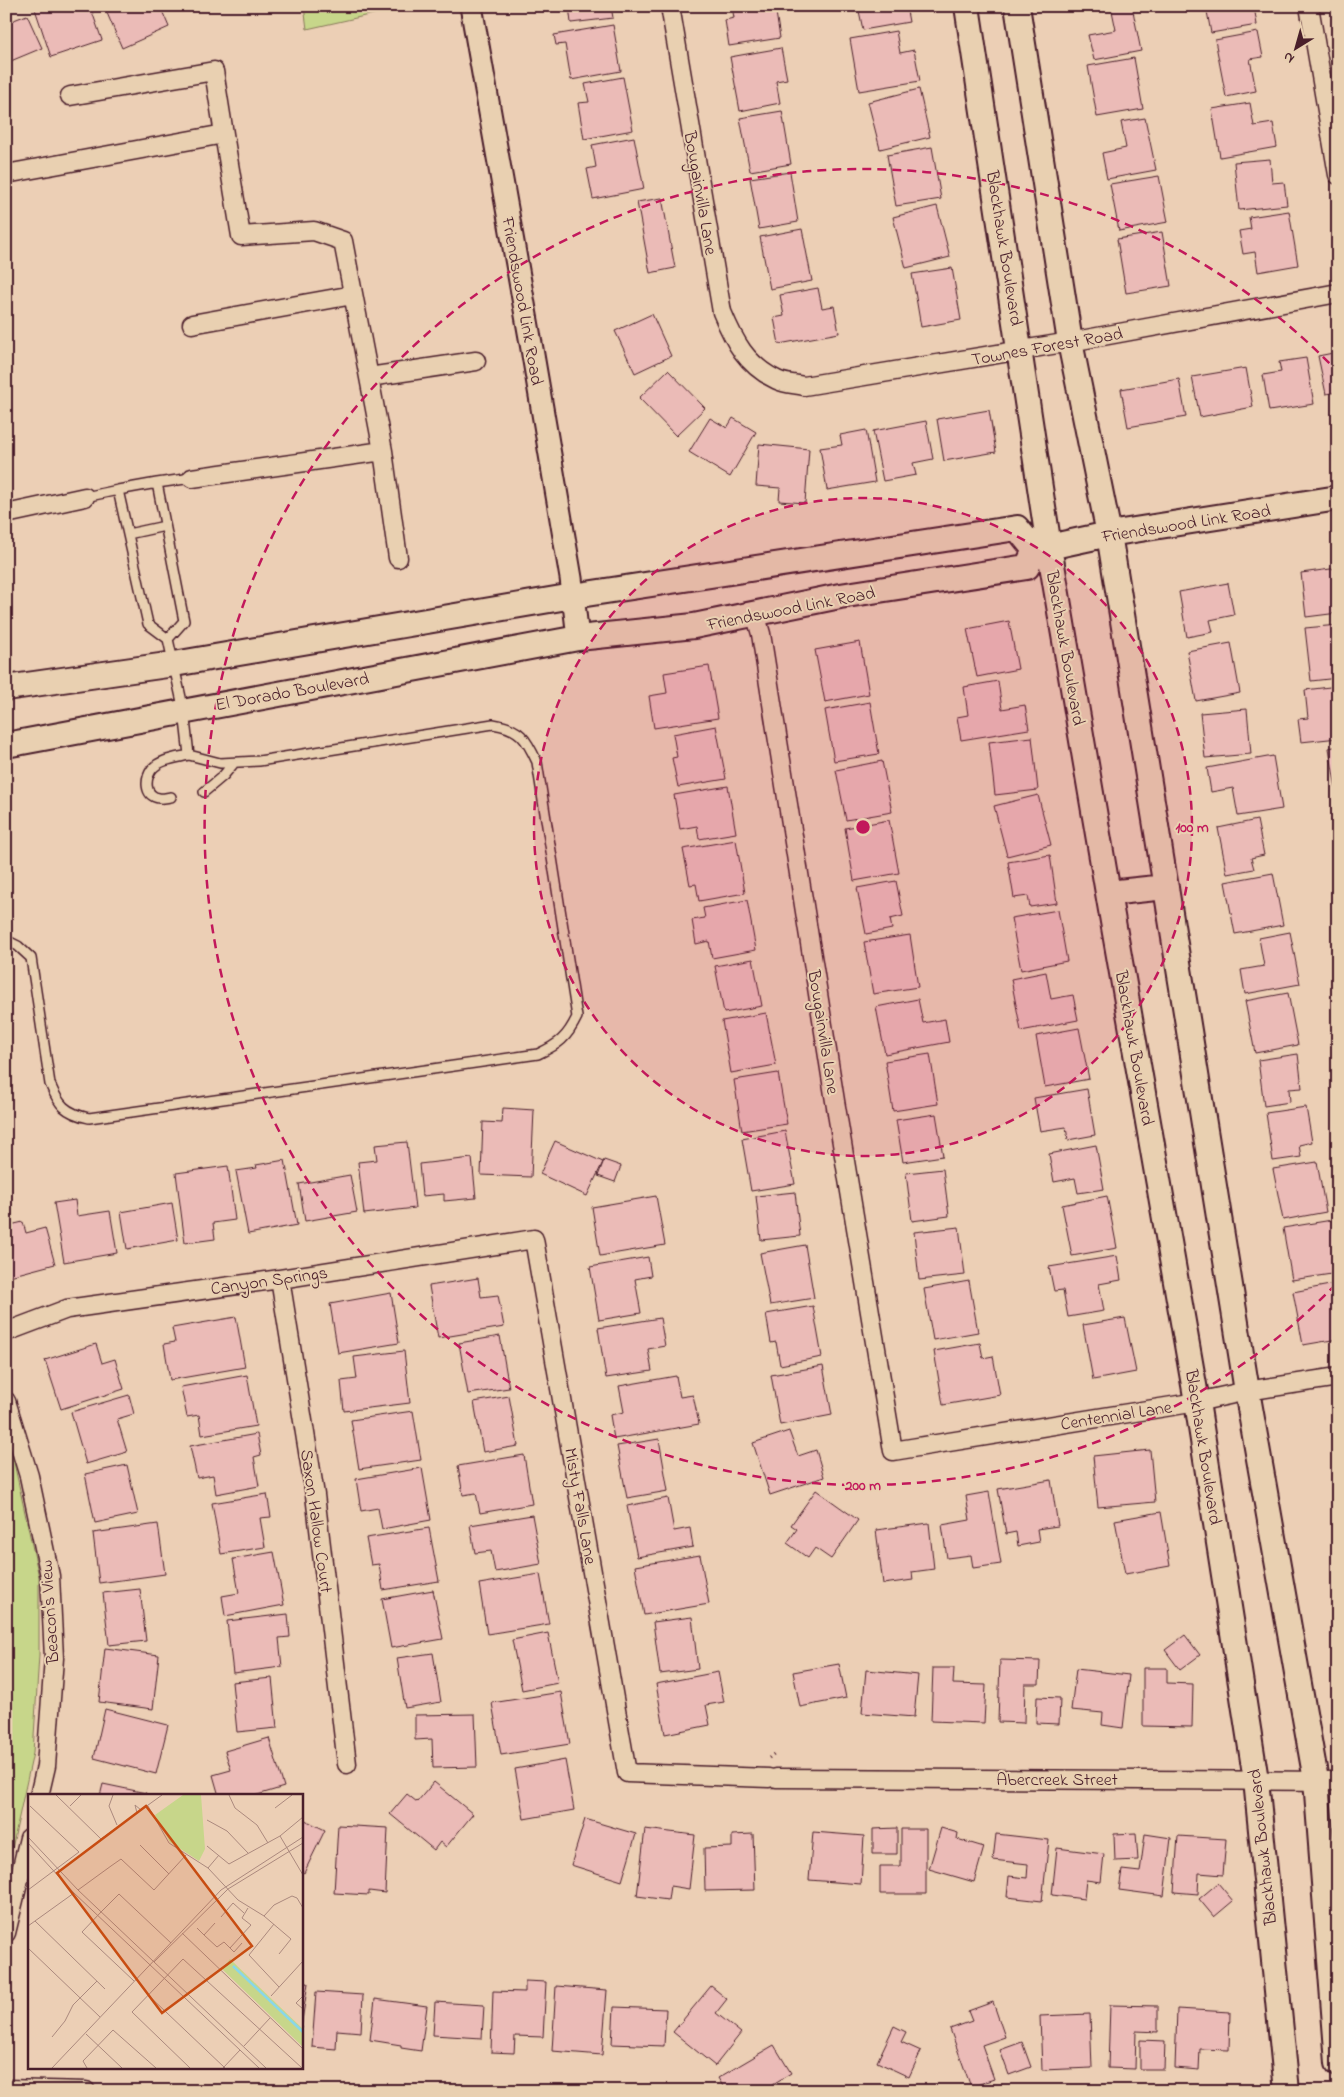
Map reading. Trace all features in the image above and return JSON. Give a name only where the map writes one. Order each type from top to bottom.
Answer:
[{"type":"main road","name":"Blackhawk Boulevard","points":[[967,6],[1021,351],[1042,549],[1108,893],[1197,1402],[1256,1780],[1287,2091]]},
{"type":"main road","points":[[1017,6],[1070,342],[1110,534],[1247,1391],[1327,1780],[1338,2063]]},
{"type":"main road","name":"Friendswood Link Road","points":[[578,638],[694,626],[840,596],[1027,567],[1042,549],[1110,534],[1338,498]]},
{"type":"main road","points":[[6,688],[174,664],[573,596],[1018,528],[1042,549]]},
{"type":"main road","name":"El Dorado Boulevard","points":[[6,745],[578,638]]},
{"type":"main road","points":[[1108,893],[1166,887]]},
{"type":"street","name":"Friendswood Link Road","points":[[471,6],[532,349],[573,596],[578,638]]},
{"type":"street","name":"Bougainvilla Lane","points":[[670,6],[722,312],[735,342],[758,369]]},
{"type":"street","points":[[1309,6],[1338,175]]},
{"type":"street","points":[[70,96],[214,70],[241,236],[314,231],[344,241],[383,451],[398,558]]},
{"type":"street","points":[[6,174],[224,134]]},
{"type":"street","name":"Townes Forest Road","points":[[758,369],[778,381],[804,386],[1021,351],[1338,293]]},
{"type":"street","points":[[192,324],[353,294]]},
{"type":"street","points":[[369,377],[476,361]]},
{"type":"street","points":[[192,478],[383,451]]},
{"type":"street","points":[[6,514],[86,497]]},
{"type":"street","name":"Bougainvilla Lane","points":[[755,613],[762,644],[893,1451]]},
{"type":"street","name":"Canyon Springs","points":[[6,1332],[67,1309],[280,1280],[534,1239]]},
{"type":"street","name":"Misty Falls Lane","points":[[534,1239],[627,1772]]},
{"type":"street","name":"Saxon Hallow Court","points":[[280,1280],[316,1495],[347,1764]]},
{"type":"street","name":"Centennial Lane","points":[[893,1451],[1197,1402],[1247,1391],[1338,1377]]},
{"type":"street","name":"Beacon's View","points":[[6,1401],[29,1476],[50,1576],[54,1658],[46,1766],[39,1794]]},
{"type":"street","name":"Abercreek Street","points":[[627,1772],[772,1778],[1327,1780]]},
{"type":"street","points":[[6,1932],[13,1873],[28,1840]]},
{"type":"street","points":[[6,2089],[86,2091]]},
{"type":"lane","points":[[86,497],[192,478]]},
{"type":"lane","points":[[157,483],[184,621],[168,639]]},
{"type":"lane","points":[[118,490],[148,624],[168,639],[184,711],[189,755]]},
{"type":"lane","points":[[128,534],[165,526]]},
{"type":"lane","points":[[6,940],[18,946],[32,958],[50,1084],[56,1098],[63,1107],[75,1115],[89,1118],[538,1054],[558,1045],[570,1032],[577,1017],[537,762],[521,734],[508,726],[493,724],[259,761],[220,763],[189,755],[164,760],[152,769],[147,778],[147,788],[151,795],[159,798],[171,797]]},
{"type":"lane","points":[[204,792],[223,776],[234,762]]},
{"type":"green space","points":[[304,6],[409,6],[307,29]]},
{"type":"green space","points":[[6,1436],[11,1449],[39,1577],[39,1655],[33,1753],[6,1876]]},
{"type":"building","points":[[34,6],[90,6],[102,40],[51,57]]},
{"type":"building","points":[[104,6],[160,6],[169,27],[122,48]]},
{"type":"building","points":[[569,6],[611,6],[613,18],[571,23]]},
{"type":"building","points":[[732,6],[775,6],[780,38],[729,46],[725,20],[734,18]]},
{"type":"building","points":[[858,6],[906,6],[909,22],[863,30]]},
{"type":"building","points":[[1111,6],[1132,6],[1141,51],[1094,60],[1088,35],[1116,30]]},
{"type":"building","points":[[1206,6],[1254,6],[1257,25],[1211,33]]},
{"type":"building","points":[[27,15],[42,48],[6,63],[6,23]]},
{"type":"building","points":[[613,25],[621,71],[571,80],[565,44],[556,45],[554,35]]},
{"type":"building","points":[[896,31],[900,53],[914,50],[920,81],[859,91],[850,39]]},
{"type":"building","points":[[1258,32],[1263,57],[1250,59],[1256,91],[1226,97],[1215,40]]},
{"type":"building","points":[[781,48],[787,79],[776,81],[780,103],[740,111],[730,57]]},
{"type":"building","points":[[1134,58],[1143,109],[1097,117],[1088,66]]},
{"type":"building","points":[[623,77],[633,130],[584,139],[578,103],[589,102],[585,84]]},
{"type":"building","points":[[919,89],[930,137],[880,149],[868,102]]},
{"type":"building","points":[[1250,103],[1254,126],[1273,123],[1277,147],[1220,157],[1212,109]]},
{"type":"building","points":[[782,111],[791,164],[750,171],[740,118]]},
{"type":"building","points":[[1145,118],[1156,170],[1107,179],[1102,153],[1126,148],[1121,122]]},
{"type":"building","points":[[634,137],[644,189],[593,199],[587,169],[596,167],[592,145]]},
{"type":"building","points":[[932,147],[941,199],[896,206],[887,155]]},
{"type":"building","points":[[1270,159],[1272,183],[1284,182],[1287,205],[1239,210],[1234,162]]},
{"type":"building","points":[[790,172],[798,222],[759,229],[750,178]]},
{"type":"building","points":[[1159,176],[1168,222],[1119,231],[1110,184]]},
{"type":"building","points":[[662,198],[675,268],[650,273],[637,202]]},
{"type":"building","points":[[937,206],[950,257],[906,268],[893,217]]},
{"type":"building","points":[[1289,211],[1298,265],[1258,272],[1255,252],[1243,254],[1239,231],[1251,229],[1249,217]]},
{"type":"building","points":[[802,229],[812,281],[770,289],[760,237]]},
{"type":"building","points":[[1162,232],[1171,286],[1126,293],[1117,239]]},
{"type":"building","points":[[952,268],[961,320],[921,327],[912,274]]},
{"type":"building","points":[[818,288],[822,308],[834,306],[839,333],[779,344],[774,318],[784,316],[780,295]]},
{"type":"building","points":[[652,314],[671,356],[635,373],[615,331]]},
{"type":"building","points":[[1338,352],[1338,392],[1326,394],[1318,356]]},
{"type":"building","points":[[1306,358],[1314,404],[1269,411],[1263,375],[1281,372],[1279,362]]},
{"type":"building","points":[[1246,368],[1253,407],[1200,417],[1192,377]]},
{"type":"building","points":[[668,370],[705,408],[676,436],[639,398]]},
{"type":"building","points":[[1179,379],[1186,417],[1128,427],[1121,389]]},
{"type":"building","points":[[989,410],[996,452],[944,461],[937,419]]},
{"type":"building","points":[[710,418],[727,428],[733,418],[756,432],[730,477],[689,452]]},
{"type":"building","points":[[926,421],[933,459],[913,463],[916,475],[883,481],[873,431]]},
{"type":"building","points":[[866,430],[875,482],[827,490],[820,448],[842,445],[840,435]]},
{"type":"building","points":[[759,444],[809,449],[805,503],[779,501],[780,488],[756,486]]},
{"type":"building","points":[[1338,568],[1338,613],[1306,617],[1301,573]]},
{"type":"building","points":[[1228,583],[1234,615],[1210,620],[1213,632],[1187,637],[1179,592]]},
{"type":"building","points":[[1009,621],[1018,669],[977,677],[967,629]]},
{"type":"building","points":[[1338,625],[1338,678],[1311,681],[1305,628]]},
{"type":"building","points":[[860,642],[869,694],[825,702],[815,650]]},
{"type":"building","points":[[1231,643],[1240,693],[1196,701],[1187,651]]},
{"type":"building","points":[[709,666],[718,718],[654,728],[649,696],[667,693],[664,673]]},
{"type":"building","points":[[998,681],[1002,709],[1025,705],[1029,729],[961,740],[957,717],[968,715],[964,687]]},
{"type":"building","points":[[1338,686],[1338,738],[1301,742],[1298,719],[1308,718],[1305,690]]},
{"type":"building","points":[[870,702],[879,754],[834,761],[825,710]]},
{"type":"building","points":[[1247,709],[1251,754],[1205,758],[1200,713]]},
{"type":"building","points":[[716,726],[726,779],[678,787],[672,758],[677,757],[673,734]]},
{"type":"building","points":[[1032,737],[1038,790],[995,795],[989,742]]},
{"type":"building","points":[[1338,746],[1338,800],[1329,748]]},
{"type":"building","points":[[1273,756],[1282,809],[1238,816],[1233,788],[1211,792],[1207,768]]},
{"type":"building","points":[[882,761],[892,812],[846,820],[836,770]]},
{"type":"building","points":[[728,786],[736,833],[699,839],[697,826],[680,829],[674,795]]},
{"type":"building","points":[[1038,795],[1051,845],[1007,856],[994,806]]},
{"type":"building","points":[[889,820],[899,873],[854,881],[845,828]]},
{"type":"building","points":[[1257,820],[1264,855],[1251,858],[1254,869],[1227,874],[1218,828]]},
{"type":"building","points":[[736,840],[745,893],[699,901],[696,884],[690,885],[683,849]]},
{"type":"building","points":[[1050,855],[1057,903],[1030,907],[1028,896],[1014,898],[1008,862]]},
{"type":"building","points":[[1273,873],[1283,925],[1235,934],[1225,882]]},
{"type":"building","points":[[896,881],[903,916],[890,919],[892,929],[866,934],[857,888]]},
{"type":"building","points":[[747,900],[756,950],[712,958],[709,941],[696,944],[692,920],[705,918],[703,908]]},
{"type":"building","points":[[1058,910],[1067,961],[1021,970],[1011,918]]},
{"type":"building","points":[[1290,932],[1300,984],[1245,994],[1241,970],[1264,966],[1259,938]]},
{"type":"building","points":[[910,935],[918,987],[873,994],[864,942]]},
{"type":"building","points":[[753,959],[762,1006],[724,1013],[715,966]]},
{"type":"building","points":[[1046,972],[1051,999],[1073,995],[1078,1020],[1021,1031],[1011,979]]},
{"type":"building","points":[[1288,993],[1298,1045],[1255,1053],[1245,1001]]},
{"type":"building","points":[[918,999],[923,1023],[945,1019],[949,1042],[885,1054],[876,1007]]},
{"type":"building","points":[[766,1013],[776,1065],[731,1073],[722,1021]]},
{"type":"building","points":[[1079,1028],[1089,1079],[1045,1087],[1036,1036]]},
{"type":"building","points":[[930,1054],[938,1104],[893,1111],[885,1061]]},
{"type":"building","points":[[1298,1054],[1302,1088],[1289,1089],[1290,1102],[1264,1106],[1258,1060]]},
{"type":"building","points":[[778,1073],[787,1124],[742,1131],[734,1080]]},
{"type":"building","points":[[1087,1089],[1095,1135],[1068,1140],[1066,1127],[1040,1131],[1034,1098]]},
{"type":"building","points":[[1306,1107],[1312,1142],[1299,1145],[1301,1157],[1273,1161],[1266,1113]]},
{"type":"building","points":[[503,1108],[534,1110],[531,1177],[481,1175],[483,1122],[502,1123]]},
{"type":"building","points":[[936,1114],[943,1156],[903,1162],[896,1120]]},
{"type":"building","points":[[785,1131],[795,1184],[751,1191],[742,1139]]},
{"type":"building","points":[[555,1141],[603,1162],[587,1196],[540,1174]]},
{"type":"building","points":[[407,1142],[415,1208],[364,1214],[358,1162],[377,1160],[375,1145]]},
{"type":"building","points":[[1096,1145],[1104,1189],[1078,1193],[1075,1178],[1054,1182],[1049,1154]]},
{"type":"building","points":[[472,1158],[476,1198],[444,1201],[444,1194],[422,1196],[419,1164]]},
{"type":"building","points":[[285,1160],[297,1225],[248,1234],[236,1171],[257,1168],[256,1165]]},
{"type":"building","points":[[604,1160],[621,1166],[615,1182],[598,1176]]},
{"type":"building","points":[[1317,1162],[1326,1212],[1283,1220],[1273,1169]]},
{"type":"building","points":[[228,1166],[235,1220],[213,1223],[215,1239],[185,1243],[176,1173]]},
{"type":"building","points":[[943,1169],[949,1216],[912,1221],[906,1173]]},
{"type":"building","points":[[350,1175],[357,1212],[305,1221],[299,1184]]},
{"type":"building","points":[[795,1192],[800,1236],[761,1240],[756,1196]]},
{"type":"building","points":[[656,1196],[665,1245],[600,1256],[592,1207]]},
{"type":"building","points":[[1107,1196],[1117,1248],[1072,1256],[1062,1205]]},
{"type":"building","points":[[75,1200],[77,1216],[110,1211],[117,1253],[64,1262],[54,1203]]},
{"type":"building","points":[[172,1203],[178,1240],[127,1249],[121,1212]]},
{"type":"building","points":[[1332,1220],[1338,1254],[1338,1273],[1292,1280],[1283,1228]]},
{"type":"building","points":[[23,1222],[26,1233],[45,1228],[55,1264],[6,1277],[6,1226]]},
{"type":"building","points":[[959,1227],[965,1275],[919,1280],[914,1232]]},
{"type":"building","points":[[805,1245],[814,1298],[770,1305],[760,1253]]},
{"type":"building","points":[[1117,1256],[1121,1280],[1099,1284],[1104,1311],[1068,1317],[1063,1290],[1054,1291],[1049,1267]]},
{"type":"building","points":[[648,1257],[651,1276],[635,1279],[641,1313],[599,1320],[590,1267]]},
{"type":"building","points":[[478,1278],[481,1297],[498,1295],[504,1327],[438,1338],[429,1286]]},
{"type":"building","points":[[969,1281],[978,1332],[933,1340],[924,1289]]},
{"type":"building","points":[[1335,1284],[1338,1300],[1338,1339],[1303,1345],[1293,1292]]},
{"type":"building","points":[[391,1293],[399,1343],[338,1353],[330,1304]]},
{"type":"building","points":[[813,1306],[822,1357],[780,1365],[776,1342],[771,1343],[766,1314]]},
{"type":"building","points":[[236,1317],[245,1367],[170,1380],[164,1344],[175,1342],[172,1328]]},
{"type":"building","points":[[660,1318],[665,1346],[648,1349],[652,1371],[606,1378],[598,1328]]},
{"type":"building","points":[[1125,1318],[1136,1372],[1093,1380],[1083,1325]]},
{"type":"building","points":[[500,1336],[509,1388],[468,1394],[459,1343]]},
{"type":"building","points":[[980,1343],[983,1358],[993,1356],[1000,1395],[943,1405],[934,1351]]},
{"type":"building","points":[[96,1344],[102,1363],[115,1359],[124,1389],[61,1409],[45,1360]]},
{"type":"building","points":[[404,1351],[410,1403],[344,1411],[341,1381],[357,1379],[354,1357]]},
{"type":"building","points":[[823,1366],[832,1415],[780,1425],[771,1375]]},
{"type":"building","points":[[247,1375],[256,1426],[202,1435],[199,1415],[187,1417],[181,1387]]},
{"type":"building","points":[[676,1376],[680,1397],[693,1395],[699,1424],[614,1439],[610,1415],[624,1412],[619,1386]]},
{"type":"building","points":[[129,1395],[134,1414],[117,1419],[127,1452],[86,1464],[71,1412]]},
{"type":"building","points":[[509,1396],[518,1446],[483,1452],[474,1402]]},
{"type":"building","points":[[413,1411],[421,1460],[359,1469],[351,1420]]},
{"type":"building","points":[[789,1431],[798,1456],[816,1450],[824,1477],[770,1495],[753,1443]]},
{"type":"building","points":[[257,1434],[261,1455],[254,1457],[259,1486],[216,1494],[213,1475],[197,1478],[190,1446]]},
{"type":"building","points":[[659,1439],[668,1491],[627,1498],[617,1446]]},
{"type":"building","points":[[1150,1450],[1155,1502],[1098,1507],[1093,1456]]},
{"type":"building","points":[[524,1455],[532,1504],[480,1513],[476,1493],[463,1495],[458,1466]]},
{"type":"building","points":[[127,1465],[138,1514],[95,1523],[85,1474]]},
{"type":"building","points":[[422,1468],[431,1520],[382,1529],[378,1508],[361,1511],[356,1479]]},
{"type":"building","points":[[1051,1480],[1058,1526],[1037,1529],[1039,1542],[1018,1546],[1016,1532],[1006,1534],[998,1489]]},
{"type":"building","points":[[816,1490],[858,1520],[831,1559],[815,1548],[808,1558],[787,1543],[797,1529],[791,1525]]},
{"type":"building","points":[[989,1492],[1001,1564],[973,1568],[971,1555],[947,1558],[942,1525],[970,1520],[966,1496]]},
{"type":"building","points":[[267,1494],[271,1517],[260,1518],[265,1547],[221,1554],[212,1503]]},
{"type":"building","points":[[668,1498],[674,1531],[690,1528],[693,1547],[637,1557],[627,1506]]},
{"type":"building","points":[[1161,1512],[1170,1566],[1125,1574],[1115,1520]]},
{"type":"building","points":[[532,1515],[541,1564],[495,1572],[491,1551],[475,1553],[470,1525]]},
{"type":"building","points":[[929,1523],[934,1569],[912,1572],[913,1580],[883,1584],[876,1530]]},
{"type":"building","points":[[158,1524],[165,1574],[99,1583],[93,1533]]},
{"type":"building","points":[[429,1528],[439,1581],[383,1590],[379,1564],[371,1565],[366,1538]]},
{"type":"building","points":[[274,1552],[284,1605],[225,1616],[222,1596],[239,1593],[233,1559]]},
{"type":"building","points":[[700,1555],[709,1604],[644,1615],[635,1566]]},
{"type":"building","points":[[540,1574],[549,1624],[487,1634],[479,1584]]},
{"type":"building","points":[[140,1589],[146,1641],[109,1645],[103,1593]]},
{"type":"building","points":[[433,1590],[443,1639],[391,1648],[382,1599]]},
{"type":"building","points":[[288,1614],[290,1637],[279,1638],[282,1667],[233,1673],[227,1621]]},
{"type":"building","points":[[692,1617],[698,1669],[660,1674],[653,1622]]},
{"type":"building","points":[[548,1633],[558,1683],[522,1690],[512,1640]]},
{"type":"building","points":[[1185,1635],[1200,1655],[1180,1670],[1165,1650]]},
{"type":"building","points":[[105,1648],[159,1655],[153,1709],[99,1702]]},
{"type":"building","points":[[433,1653],[441,1702],[405,1708],[397,1658]]},
{"type":"building","points":[[1000,1660],[1040,1661],[1039,1684],[1025,1684],[1024,1723],[998,1722]]},
{"type":"building","points":[[839,1664],[846,1698],[800,1707],[793,1672]]},
{"type":"building","points":[[933,1668],[954,1668],[953,1684],[986,1685],[984,1723],[931,1721]]},
{"type":"building","points":[[1143,1668],[1167,1668],[1167,1683],[1193,1684],[1192,1727],[1143,1726]]},
{"type":"building","points":[[1076,1669],[1129,1675],[1123,1728],[1102,1725],[1103,1713],[1071,1710]]},
{"type":"building","points":[[866,1670],[918,1675],[914,1717],[862,1713]]},
{"type":"building","points":[[718,1672],[724,1702],[706,1705],[710,1725],[665,1734],[656,1684]]},
{"type":"building","points":[[272,1678],[277,1728],[237,1732],[232,1682]]},
{"type":"building","points":[[561,1692],[570,1744],[501,1755],[492,1703]]},
{"type":"building","points":[[1037,1697],[1060,1698],[1059,1724],[1036,1723]]},
{"type":"building","points":[[105,1709],[168,1725],[156,1774],[94,1758]]},
{"type":"building","points":[[475,1714],[477,1767],[433,1768],[432,1739],[415,1740],[415,1715]]},
{"type":"building","points":[[269,1738],[284,1787],[261,1794],[218,1794],[213,1775],[231,1770],[225,1751]]},
{"type":"building","points":[[565,1760],[574,1810],[524,1819],[515,1769]]},
{"type":"building","points":[[434,1782],[473,1814],[446,1847],[440,1842],[434,1850],[390,1814],[407,1794],[417,1802]]},
{"type":"building","points":[[103,1784],[146,1793],[146,1794],[100,1794]]},
{"type":"building","points":[[302,1818],[325,1830],[304,1873],[302,1872]]},
{"type":"building","points":[[585,1819],[636,1834],[622,1881],[571,1865]]},
{"type":"building","points":[[338,1825],[388,1828],[385,1893],[369,1891],[369,1895],[334,1893]]},
{"type":"building","points":[[897,1828],[897,1854],[873,1854],[873,1829]]},
{"type":"building","points":[[941,1828],[958,1833],[957,1839],[984,1847],[974,1882],[929,1869]]},
{"type":"building","points":[[645,1829],[695,1835],[689,1889],[670,1886],[668,1900],[637,1896]]},
{"type":"building","points":[[901,1829],[926,1829],[926,1894],[880,1894],[880,1866],[901,1866]]},
{"type":"building","points":[[813,1832],[864,1836],[861,1884],[809,1880]]},
{"type":"building","points":[[1136,1833],[1138,1860],[1115,1861],[1114,1834]]},
{"type":"building","points":[[753,1834],[755,1890],[705,1891],[704,1848],[732,1847],[732,1835]]},
{"type":"building","points":[[996,1834],[1049,1840],[1042,1901],[1007,1897],[1009,1876],[1027,1878],[1028,1864],[993,1860]]},
{"type":"building","points":[[1145,1834],[1171,1838],[1164,1896],[1119,1890],[1122,1870],[1140,1872]]},
{"type":"building","points":[[1178,1836],[1226,1839],[1223,1875],[1199,1873],[1198,1894],[1174,1892]]},
{"type":"building","points":[[1057,1848],[1104,1854],[1101,1882],[1086,1880],[1084,1899],[1052,1895]]},
{"type":"building","points":[[1218,1883],[1233,1901],[1214,1917],[1199,1899]]},
{"type":"building","points":[[525,1981],[546,1982],[543,2037],[515,2036],[514,2053],[491,2052],[493,1991],[525,1992]]},
{"type":"building","points":[[302,1982],[308,1983],[302,2021]]},
{"type":"building","points":[[556,1986],[607,1990],[602,2055],[552,2051]]},
{"type":"building","points":[[711,1986],[727,1999],[716,2013],[741,2033],[715,2066],[673,2032]]},
{"type":"building","points":[[316,1992],[363,1995],[361,2032],[337,2030],[336,2049],[312,2047]]},
{"type":"building","points":[[375,1999],[427,2006],[421,2051],[401,2048],[401,2045],[370,2040]]},
{"type":"building","points":[[435,2002],[484,2005],[482,2038],[433,2035]]},
{"type":"building","points":[[993,2002],[1005,2037],[982,2045],[994,2079],[971,2087],[950,2029],[972,2021],[968,2011]]},
{"type":"building","points":[[1110,2005],[1158,2006],[1158,2032],[1136,2031],[1135,2069],[1108,2068]]},
{"type":"building","points":[[614,2007],[666,2009],[664,2046],[612,2044]]},
{"type":"building","points":[[1177,2009],[1230,2012],[1229,2050],[1200,2049],[1199,2070],[1175,2068]]},
{"type":"building","points":[[1090,2014],[1092,2068],[1042,2070],[1040,2016]]},
{"type":"building","points":[[894,2026],[906,2032],[901,2042],[921,2051],[909,2077],[877,2062]]},
{"type":"building","points":[[1140,2040],[1165,2041],[1164,2069],[1140,2069]]},
{"type":"building","points":[[1022,2042],[1031,2067],[1009,2075],[1000,2050]]},
{"type":"building","points":[[774,2045],[791,2073],[773,2084],[777,2091],[726,2091],[718,2078]]}]
